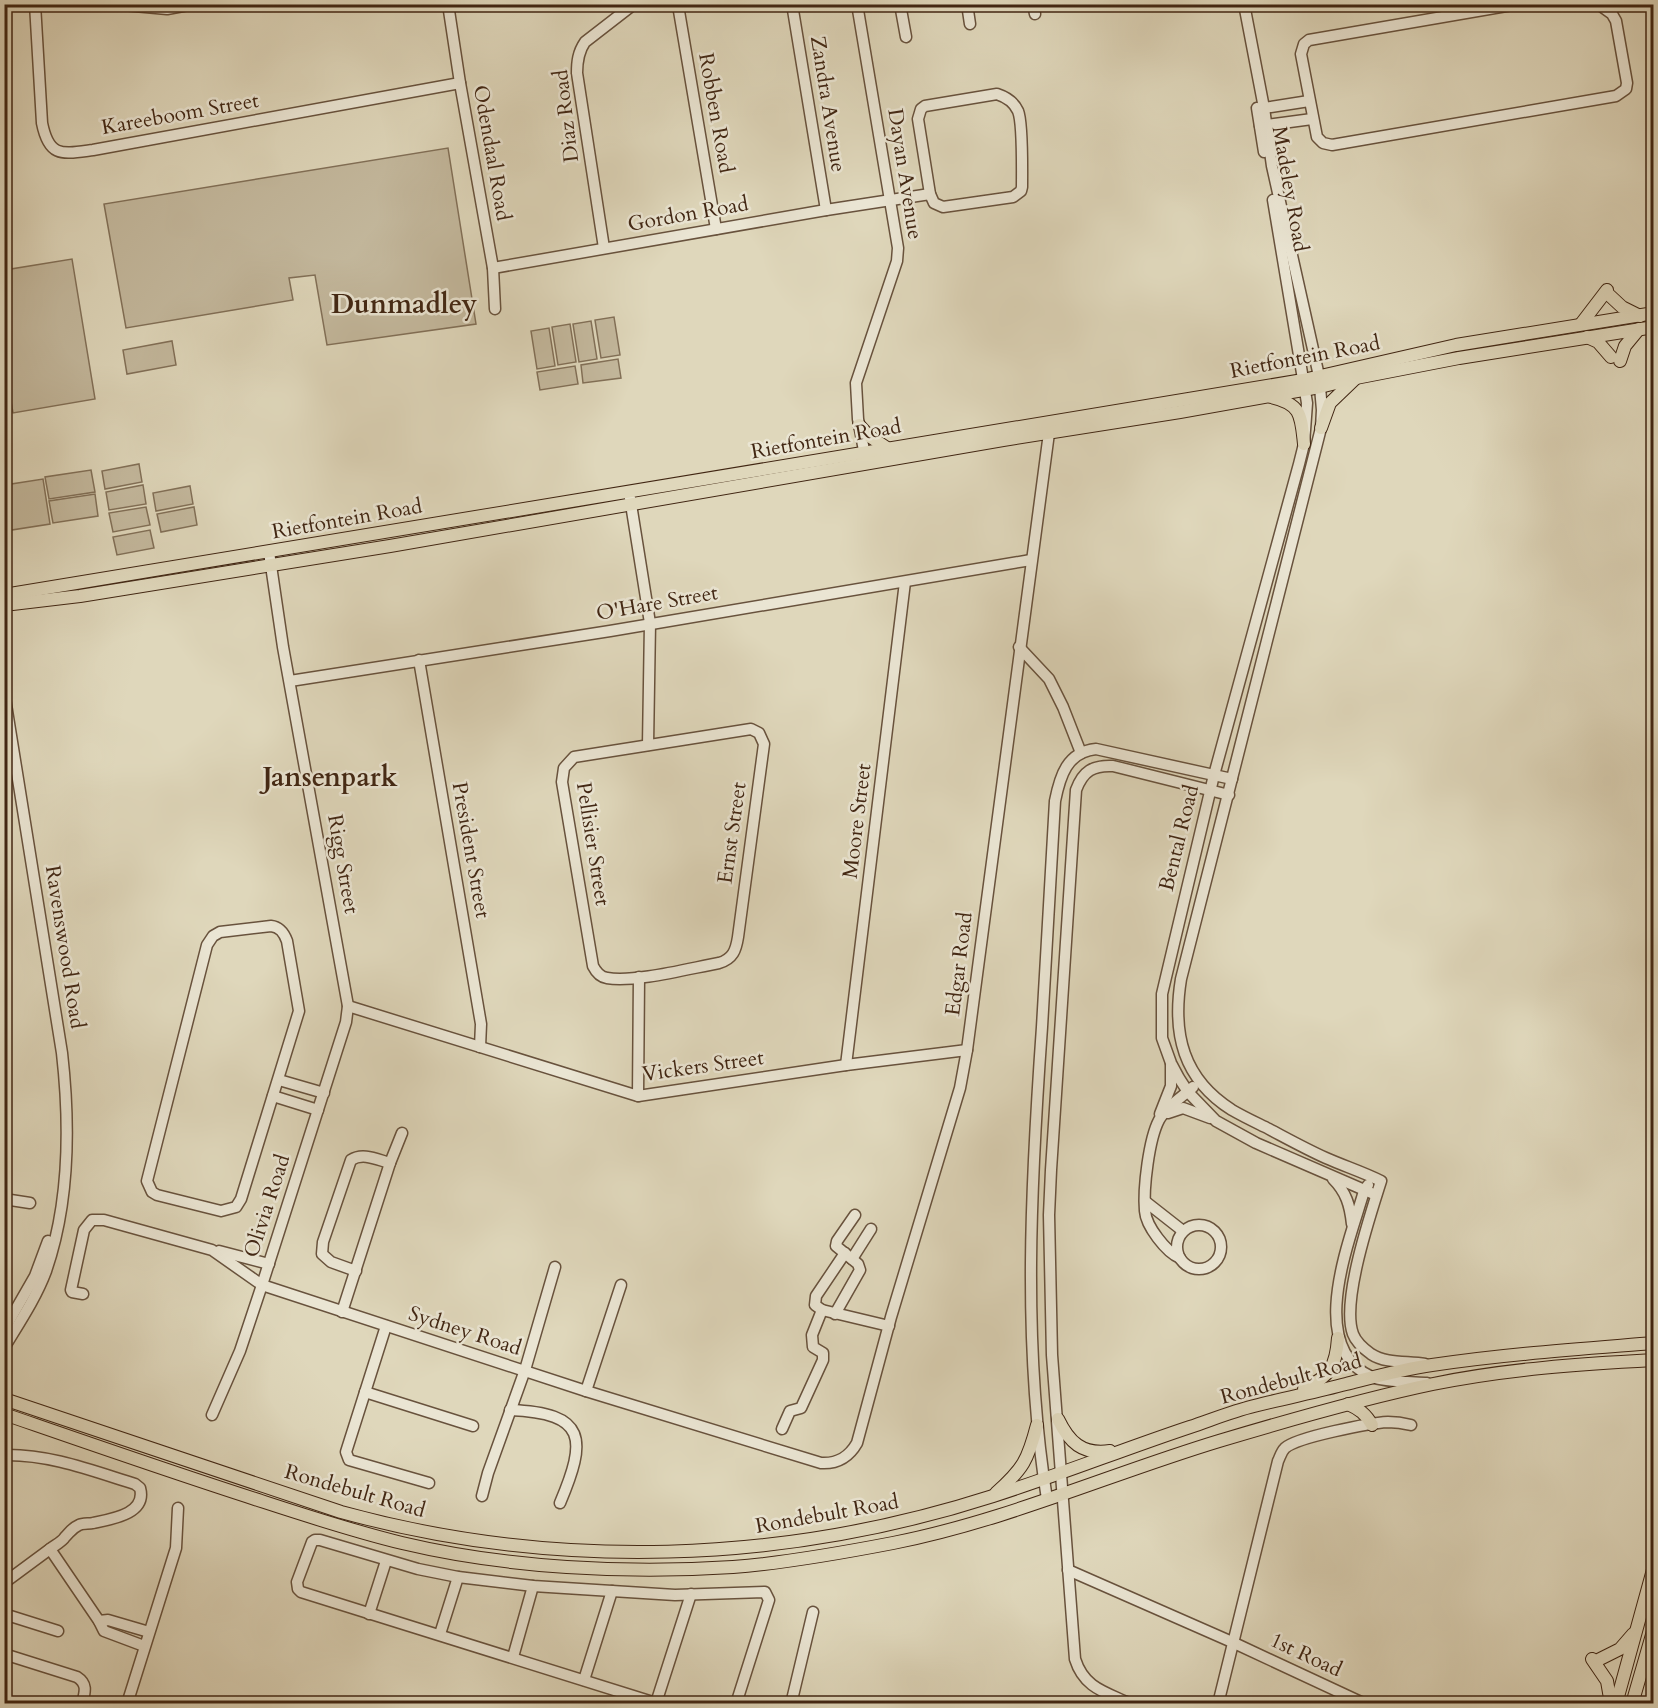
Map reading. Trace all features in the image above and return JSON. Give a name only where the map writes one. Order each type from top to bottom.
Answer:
[{"type":"main road","points":[[1581,324],[1607,292],[1622,307],[1640,316]]},
{"type":"main road","name":"Rietfontein Road","points":[[4,595],[270,559],[390,546],[631,504],[688,488],[866,458],[1048,433],[1270,396],[1456,345],[1653,313]]},
{"type":"main road","name":"Rietfontein Road","points":[[1319,381],[1356,378],[1653,327]]},
{"type":"main road","points":[[1587,337],[1598,342],[1615,359],[1639,329]]},
{"type":"main road","points":[[1321,428],[1330,403],[1356,378]]},
{"type":"main road","name":"Rietfontein Road","points":[[866,458],[888,448],[1304,385]]},
{"type":"main road","points":[[1270,396],[1287,401],[1299,412],[1304,444]]},
{"type":"main road","points":[[859,425],[869,436],[888,448]]},
{"type":"main road","name":"Rietfontein Road","points":[[4,606],[270,559],[387,531],[629,491],[688,488]]},
{"type":"main road","points":[[387,531],[390,546]]},
{"type":"main road","points":[[1287,1398],[1322,1380],[1329,1372],[1337,1353],[1338,1338]]},
{"type":"main road","name":"Rondebult Road","points":[[4,1399],[341,1512],[386,1524],[490,1543],[566,1551],[652,1553],[735,1548],[809,1540],[898,1523],[1061,1474],[1122,1450],[1250,1407],[1428,1365],[1518,1354],[1653,1343]]},
{"type":"main road","name":"Rondebult Road","points":[[4,1414],[194,1479],[354,1530],[406,1544],[491,1558],[570,1567],[653,1570],[736,1567],[810,1557],[908,1539],[987,1520],[1216,1442],[1348,1404],[1434,1384],[1522,1371],[1651,1362]]},
{"type":"main road","points":[[4,1391],[20,1404]]},
{"type":"main road","points":[[1348,1404],[1367,1416],[1372,1425]]},
{"type":"main road","points":[[1058,1419],[1065,1434],[1079,1446],[1094,1452],[1122,1450]]},
{"type":"main road","points":[[990,1497],[1023,1466],[1029,1454],[1037,1425]]},
{"type":"main road","points":[[1614,1704],[1653,1566]]},
{"type":"main road","points":[[1632,1704],[1653,1628]]},
{"type":"main road","points":[[1614,1704],[1607,1681],[1594,1660],[1620,1649],[1636,1630]]},
{"type":"street","name":"Kareeboom Street","points":[[35,4],[42,123],[46,141],[58,151],[93,150],[460,83]]},
{"type":"street","points":[[112,4],[167,9],[194,4]]},
{"type":"street","name":"Odendaal Road","points":[[448,4],[493,268],[495,309]]},
{"type":"street","name":"Diaz Road","points":[[604,248],[577,73],[578,62],[585,42],[634,4]]},
{"type":"street","name":"Robben Road","points":[[676,4],[716,229]]},
{"type":"street","name":"Zandra Avenue","points":[[792,4],[826,210]]},
{"type":"street","name":"Dayan Avenue","points":[[857,4],[898,248],[897,261],[859,370],[855,394],[866,458]]},
{"type":"street","points":[[900,4],[906,37]]},
{"type":"street","points":[[967,4],[970,24]]},
{"type":"street","name":"Madeley Road","points":[[1240,4],[1261,109]]},
{"type":"street","name":"Madeley Road","points":[[1244,4],[1304,385]]},
{"type":"street","points":[[1518,4],[1309,40],[1304,44],[1301,54],[1317,137],[1323,143],[1332,145],[1616,96],[1626,89],[1627,83],[1618,26],[1615,17],[1598,4]]},
{"type":"street","points":[[997,94],[1014,103],[1019,116],[1022,187],[1017,195],[943,207],[934,203],[930,194],[918,119],[921,109],[924,106],[997,94]]},
{"type":"street","points":[[1261,109],[1309,102]]},
{"type":"street","points":[[1264,126],[1312,119]]},
{"type":"street","name":"Madeley Road","points":[[1264,126],[1319,381]]},
{"type":"street","name":"Gordon Road","points":[[493,268],[930,194]]},
{"type":"street","name":"Bental Road","points":[[1319,381],[1321,428],[1181,979],[1177,1022],[1180,1039],[1191,1069],[1200,1082],[1233,1110],[1325,1158],[1377,1179]]},
{"type":"street","name":"Bental Road","points":[[1304,385],[1307,420],[1304,444],[1214,775],[1162,994],[1162,1038],[1171,1063],[1188,1092],[1216,1121],[1256,1143],[1376,1195]]},
{"type":"street","name":"Edgar Road","points":[[821,1463],[829,1464],[843,1459],[849,1455],[857,1443],[889,1326],[951,1121],[968,1050],[1048,433]]},
{"type":"street","points":[[629,491],[650,623],[648,745]]},
{"type":"street","name":"Rigg Street","points":[[270,559],[348,1006]]},
{"type":"street","name":"O'Hare Street","points":[[290,681],[1031,560]]},
{"type":"street","name":"Moore Street","points":[[846,1065],[905,582]]},
{"type":"street","points":[[1020,647],[1049,679],[1081,753]]},
{"type":"street","name":"President Street","points":[[419,660],[481,1024],[480,1047]]},
{"type":"street","name":"Ravenswood Road","points":[[4,692],[67,1095],[67,1133],[58,1230],[46,1272],[4,1348]]},
{"type":"street","name":"Ernst Street","points":[[639,977],[727,961],[736,949],[764,744],[759,733],[751,729],[648,745]]},
{"type":"street","name":"Pellisier Street","points":[[639,977],[607,978],[597,973],[593,966],[561,777],[564,768],[574,757],[648,745]]},
{"type":"street","points":[[1047,1499],[1037,1425],[1031,1287],[1032,1172],[1055,801],[1063,771],[1068,762],[1081,753],[1096,749],[1232,779]]},
{"type":"street","points":[[1131,1704],[1088,1683],[1079,1671],[1075,1659],[1052,1355],[1049,1204],[1076,790],[1084,773],[1092,768],[1113,766],[1229,795]]},
{"type":"street","points":[[271,926],[277,927],[284,933],[299,1011],[279,1080],[241,1199],[236,1207],[220,1211],[152,1192],[147,1181],[207,945],[213,936],[220,932],[271,926]]},
{"type":"street","points":[[638,1096],[639,977]]},
{"type":"street","name":"Vickers Street","points":[[348,1006],[638,1096],[846,1065],[968,1050]]},
{"type":"street","name":"Olivia Road","points":[[212,1415],[240,1351],[269,1264],[346,1022],[348,1006]]},
{"type":"street","points":[[1171,1063],[1171,1086],[1149,1159],[1145,1212],[1163,1245],[1190,1267],[1203,1268],[1215,1262],[1220,1249],[1218,1236],[1208,1227],[1195,1225],[1183,1231],[1177,1241],[1180,1258]]},
{"type":"street","points":[[279,1080],[324,1093]]},
{"type":"street","points":[[1160,1118],[1200,1082]]},
{"type":"street","points":[[273,1096],[318,1110]]},
{"type":"street","points":[[1160,1118],[1169,1112],[1183,1108],[1216,1121]]},
{"type":"street","points":[[342,1312],[390,1163],[402,1133]]},
{"type":"street","points":[[356,1271],[331,1262],[322,1254],[321,1248],[326,1232],[351,1160],[357,1156],[390,1163]]},
{"type":"street","points":[[1328,1173],[1339,1185],[1350,1204],[1353,1230]]},
{"type":"street","points":[[1377,1179],[1364,1191],[1337,1292],[1335,1316],[1338,1338],[1348,1357],[1373,1378],[1434,1384]]},
{"type":"street","points":[[1377,1179],[1376,1195],[1353,1285],[1350,1324],[1360,1345],[1373,1356],[1428,1365]]},
{"type":"street","points":[[4,1199],[30,1203]]},
{"type":"street","points":[[1146,1202],[1183,1231]]},
{"type":"street","name":"Ravenswood Road","points":[[4,1330],[35,1276],[60,1210]]},
{"type":"street","points":[[835,1314],[859,1273],[859,1266],[836,1247],[855,1215]]},
{"type":"street","name":"Sydney Road","points":[[83,1294],[70,1290],[84,1230],[92,1220],[104,1220],[212,1250],[262,1285],[586,1391],[821,1463]]},
{"type":"street","points":[[871,1229],[816,1296],[815,1305],[835,1314],[889,1326]]},
{"type":"street","points":[[212,1250],[269,1264]]},
{"type":"street","points":[[482,1496],[525,1370],[555,1268]]},
{"type":"street","points":[[586,1391],[621,1285]]},
{"type":"street","points":[[782,1429],[790,1410],[801,1408],[823,1360],[823,1353],[813,1347],[812,1340],[822,1310]]},
{"type":"street","points":[[386,1326],[346,1457],[350,1461],[429,1483]]},
{"type":"street","points":[[365,1392],[473,1426]]},
{"type":"street","points":[[510,1410],[543,1412],[565,1423],[576,1434],[575,1458],[570,1479],[560,1503]]},
{"type":"street","points":[[1218,1704],[1281,1453],[1292,1444],[1312,1437],[1372,1425],[1399,1422],[1411,1425]]},
{"type":"street","points":[[4,1455],[22,1455],[57,1461],[135,1484],[140,1488],[141,1493],[138,1505],[133,1511],[80,1524],[69,1531],[64,1539],[4,1583]]},
{"type":"street","points":[[127,1704],[176,1548],[178,1508]]},
{"type":"street","points":[[691,1594],[658,1703],[301,1592],[297,1582],[310,1546],[315,1540],[386,1561],[458,1576],[533,1586],[691,1594],[761,1591],[768,1595],[769,1600],[736,1704]]},
{"type":"street","points":[[50,1549],[104,1631],[144,1646]]},
{"type":"street","points":[[369,1614],[386,1561]]},
{"type":"street","name":"1st Road","points":[[1068,1570],[1232,1642],[1365,1704]]},
{"type":"street","points":[[440,1634],[458,1576]]},
{"type":"street","points":[[513,1657],[533,1586]]},
{"type":"street","points":[[584,1680],[612,1591]]},
{"type":"street","points":[[790,1704],[813,1612]]},
{"type":"street","points":[[4,1614],[58,1631]]},
{"type":"street","points":[[99,1621],[108,1620],[149,1632]]},
{"type":"street","points":[[4,1654],[77,1677],[84,1683],[85,1688],[82,1704]]},
{"type":"shaded area","points":[[448,148],[476,324],[327,345],[315,275],[289,278],[293,300],[126,328],[104,204]]},
{"type":"shaded area","points":[[72,259],[95,399],[13,413],[5,364],[5,270]]},
{"type":"shaded area","points":[[614,317],[620,355],[601,358],[595,320]]},
{"type":"shaded area","points":[[591,321],[597,359],[579,362],[573,324]]},
{"type":"shaded area","points":[[570,324],[576,362],[558,365],[552,327]]},
{"type":"shaded area","points":[[549,328],[555,366],[537,369],[531,331]]},
{"type":"shaded area","points":[[172,341],[176,365],[127,374],[123,350]]},
{"type":"shaded area","points":[[618,359],[621,378],[583,383],[581,365]]},
{"type":"shaded area","points":[[575,366],[578,384],[540,390],[537,372]]},
{"type":"shaded area","points":[[139,464],[142,482],[105,489],[102,471]]},
{"type":"shaded area","points":[[91,470],[95,492],[49,499],[45,477]]},
{"type":"shaded area","points":[[43,479],[50,524],[5,531],[5,485]]},
{"type":"shaded area","points":[[143,485],[146,504],[109,510],[106,492]]},
{"type":"shaded area","points":[[190,486],[193,504],[156,511],[153,493]]},
{"type":"shaded area","points":[[95,494],[98,516],[53,523],[49,501]]},
{"type":"shaded area","points":[[146,507],[150,525],[113,532],[109,513]]},
{"type":"shaded area","points":[[194,507],[197,525],[161,532],[157,514]]},
{"type":"shaded area","points":[[150,530],[154,548],[117,555],[113,537]]},
{"type":"district","name":"Dunmadley","points":[[404,304]]},
{"type":"district","name":"Jansenpark","points":[[330,777]]}]
